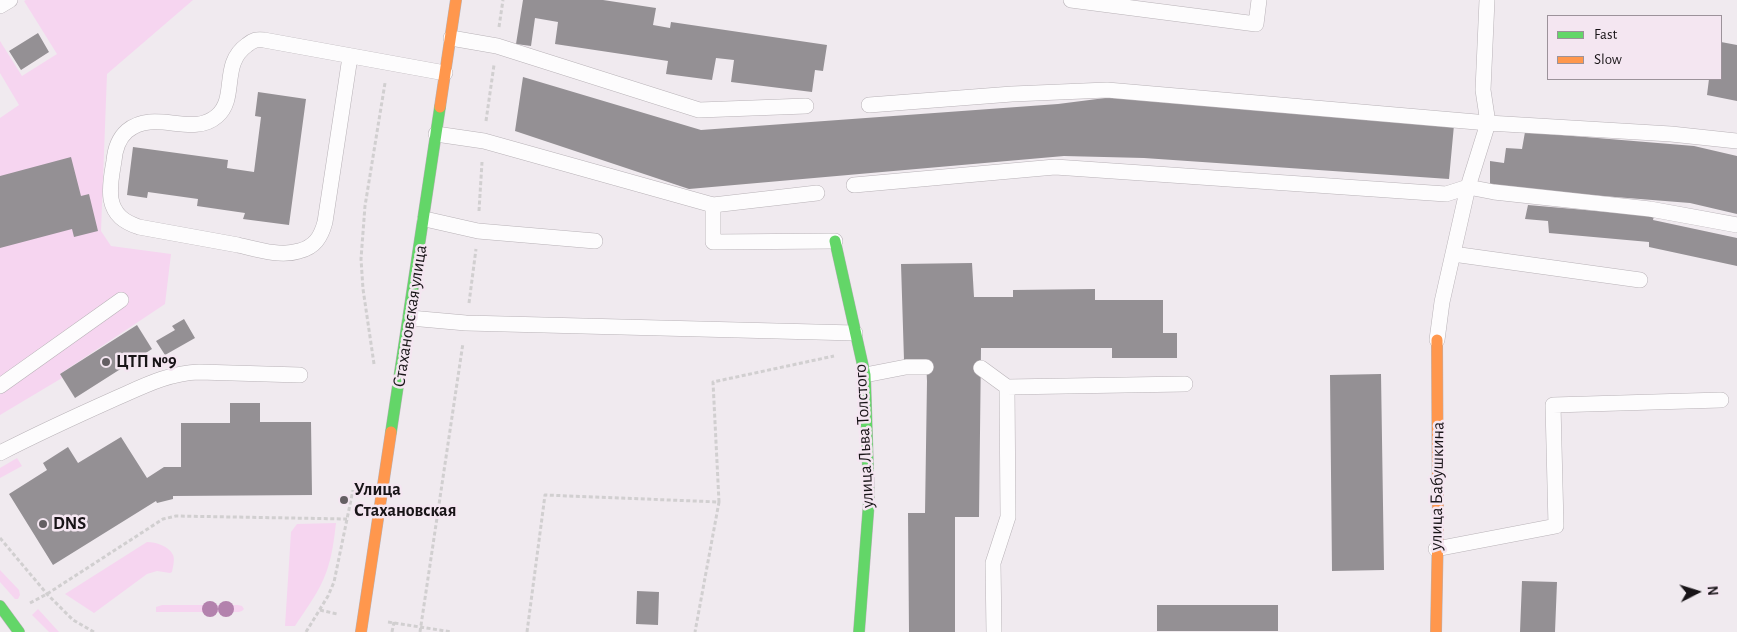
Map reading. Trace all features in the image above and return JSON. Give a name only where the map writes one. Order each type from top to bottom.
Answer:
[{"type":"main road","name":"Стахановская улица","points":[[362,632],[425,219],[456,0]]},
{"type":"main road","name":"улица Льва Толстого","points":[[835,242],[865,375],[870,501],[859,632]]},
{"type":"main road","name":"улица Бабушкина","points":[[1436,632],[1436,549],[1438,528],[1437,340]]},
{"type":"main road","points":[[353,616],[370,571]]},
{"type":"main road","points":[[0,606],[19,632]]},
{"type":"lane","points":[[0,6],[10,0]]},
{"type":"lane","points":[[1071,0],[1256,24],[1259,0]]},
{"type":"lane","points":[[1437,340],[1442,302],[1468,187],[1488,123],[1483,90],[1487,0]]},
{"type":"lane","points":[[451,38],[497,46],[700,110],[806,106]]},
{"type":"lane","points":[[350,57],[323,233],[312,246],[297,252],[271,252],[139,227],[130,224],[117,215],[111,200],[111,184],[115,151],[118,142],[124,134],[138,124],[147,121],[193,125],[204,124],[218,116],[226,99],[232,61],[237,53],[248,44],[259,40],[445,73]]},
{"type":"lane","points":[[869,105],[1012,94],[1107,90],[1488,123],[1671,134],[1737,141]]},
{"type":"lane","points":[[436,134],[484,141],[713,204],[817,193]]},
{"type":"lane","points":[[854,185],[1055,167],[1446,194],[1468,187],[1494,192],[1650,208],[1737,225]]},
{"type":"lane","points":[[713,204],[713,242],[835,242]]},
{"type":"lane","points":[[425,219],[478,231],[595,241]]},
{"type":"lane","points":[[1453,254],[1640,280]]},
{"type":"lane","points":[[0,386],[120,300]]},
{"type":"lane","points":[[410,318],[466,323],[855,333]]},
{"type":"lane","points":[[865,375],[906,367],[926,367]]},
{"type":"lane","points":[[981,368],[1007,387],[1185,384]]},
{"type":"lane","points":[[0,453],[72,417],[166,377],[199,372],[300,375]]},
{"type":"lane","points":[[994,632],[993,563],[1008,517],[1007,387]]},
{"type":"lane","points":[[1436,549],[1556,526],[1553,405],[1721,400]]},
{"type":"path","points":[[374,365],[362,289],[361,259],[365,206],[388,62]]},
{"type":"path","points":[[695,632],[719,502],[713,382],[859,350]]},
{"type":"path","points":[[306,632],[334,582],[355,482]]},
{"type":"path","points":[[527,632],[545,495],[719,502]]},
{"type":"path","points":[[23,607],[47,594],[163,519],[169,517],[347,519]]},
{"type":"path","points":[[0,538],[47,594],[74,620],[94,632]]},
{"type":"path","points":[[320,610],[337,614]]},
{"type":"path","points":[[384,621],[452,632]]},
{"type":"path","points":[[392,632],[394,622]]},
{"type":"path","points":[[420,626],[420,632]]},
{"type":"shaded area","points":[[193,0],[107,74],[101,231],[111,246],[171,254],[165,304],[60,374],[62,378],[0,415],[0,118],[19,105],[0,73],[0,41],[22,76],[57,54],[24,1]]},
{"type":"shaded area","points":[[17,458],[22,466],[0,478],[0,468]]},
{"type":"shaded area","points":[[336,523],[330,561],[320,587],[295,626],[285,626],[291,532],[297,524]]},
{"type":"shaded area","points":[[147,542],[162,545],[169,549],[174,559],[172,572],[157,571],[147,574],[94,613],[65,594]]},
{"type":"shaded area","points":[[0,570],[19,590],[20,595],[18,599],[15,599],[0,582]]},
{"type":"shaded area","points":[[162,605],[238,605],[244,609],[239,612],[156,612],[156,607]]},
{"type":"shaded area","points":[[38,609],[59,632],[49,632],[32,615]]},
{"type":"building","points":[[523,0],[603,0],[656,8],[653,25],[670,28],[671,22],[827,45],[823,71],[815,70],[812,92],[731,82],[734,60],[716,58],[712,80],[666,74],[668,61],[555,44],[558,22],[535,18],[531,46],[516,44]]},
{"type":"building","points":[[38,33],[49,52],[21,70],[9,51]]},
{"type":"building","points":[[1722,42],[1737,45],[1737,101],[1707,95],[1709,80],[1722,80]]},
{"type":"building","points":[[523,77],[701,130],[1058,104],[1113,97],[1454,125],[1449,179],[1144,158],[1064,156],[689,189],[515,131]]},
{"type":"building","points":[[258,92],[306,99],[289,225],[243,219],[245,213],[197,206],[198,199],[148,192],[147,198],[127,195],[133,147],[228,160],[227,168],[254,172],[261,117],[255,116]]},
{"type":"building","points":[[1525,132],[1694,146],[1737,156],[1737,214],[1690,203],[1490,187],[1490,161],[1504,163],[1506,148],[1522,149]]},
{"type":"building","points":[[71,157],[81,196],[89,194],[98,231],[74,237],[72,229],[0,248],[0,176]]},
{"type":"building","points":[[1528,205],[1654,216],[1653,220],[1737,238],[1737,266],[1649,247],[1649,242],[1549,233],[1548,221],[1525,219]]},
{"type":"building","points":[[972,263],[974,297],[1013,297],[1013,290],[1095,289],[1095,300],[1163,300],[1163,333],[1177,333],[1177,358],[1112,358],[1112,348],[981,348],[979,517],[955,517],[955,632],[909,632],[908,513],[925,513],[927,381],[926,360],[904,360],[901,264]]},
{"type":"building","points":[[184,319],[195,338],[165,355],[156,341],[175,330],[172,326]]},
{"type":"building","name":"ЦТП №9","points":[[137,325],[152,349],[75,398],[60,374]]},
{"type":"building","points":[[1381,374],[1384,570],[1332,571],[1330,375]]},
{"type":"building","points":[[230,403],[260,403],[260,422],[311,422],[312,495],[173,496],[173,499],[157,503],[156,501],[53,565],[9,494],[47,470],[43,463],[68,447],[78,463],[121,437],[147,478],[164,467],[181,467],[181,423],[230,423]]},
{"type":"building","points":[[1522,581],[1557,582],[1555,632],[1520,632]]},
{"type":"building","points":[[637,591],[659,592],[658,625],[636,624]]},
{"type":"building","points":[[1157,605],[1278,605],[1278,631],[1157,631]]},
{"type":"traffic: fast","points":[[391,432],[440,107]]},
{"type":"traffic: fast","points":[[835,241],[865,375],[869,501],[859,632]]},
{"type":"traffic: fast","points":[[0,606],[19,632]]},
{"type":"traffic: slow","points":[[440,107],[456,0]]},
{"type":"traffic: slow","points":[[1436,632],[1438,528],[1437,340]]},
{"type":"traffic: slow","points":[[361,632],[391,432]]},
{"type":"place","name":"ЦТП №9","points":[[106,362]]},
{"type":"place","name":"Улица Стахановская","points":[[344,500]]},
{"type":"place","name":"DNS","points":[[43,524]]}]
